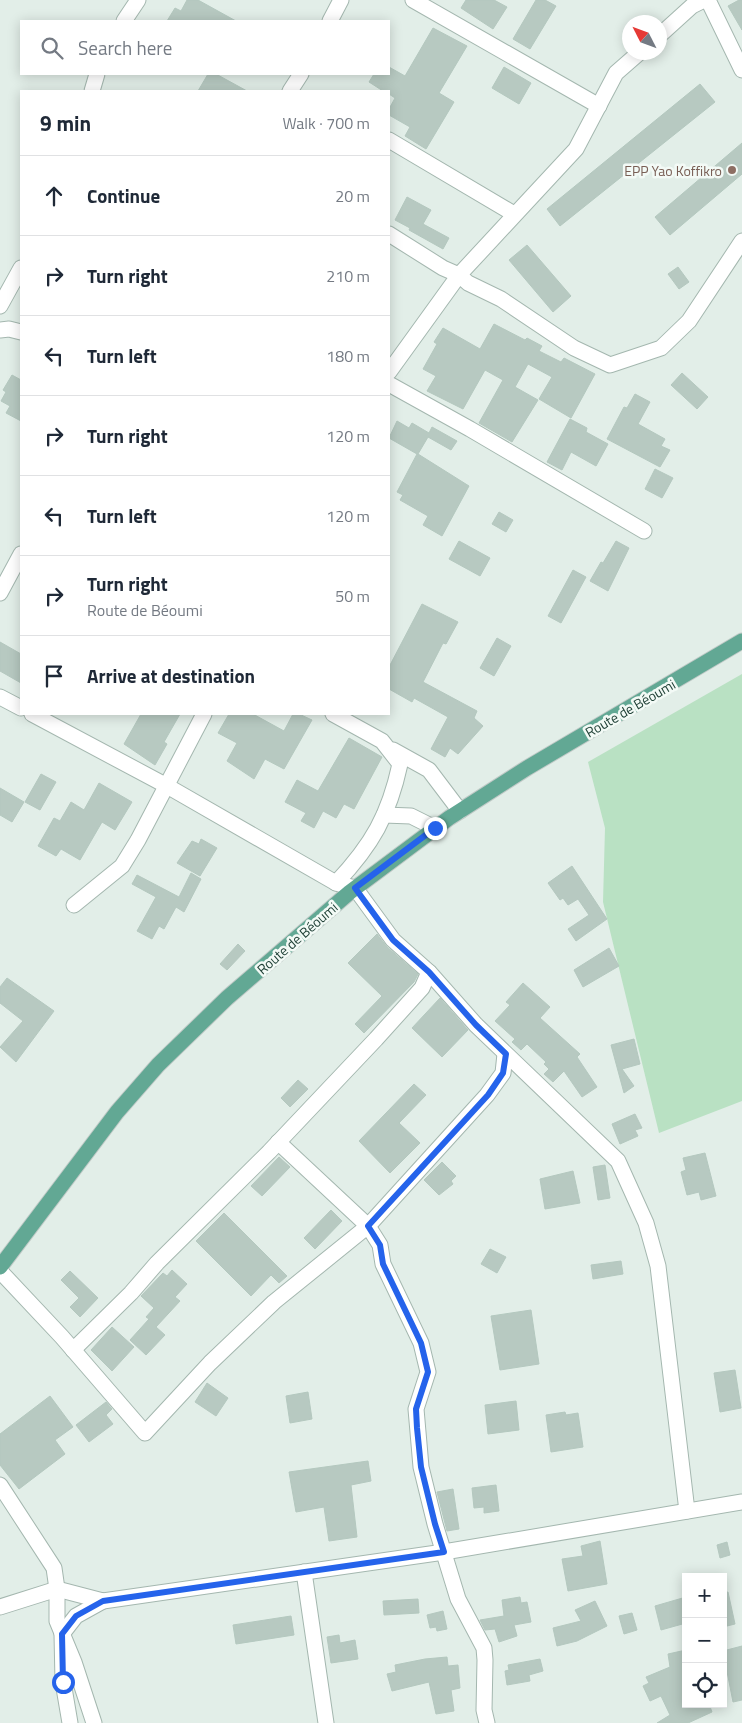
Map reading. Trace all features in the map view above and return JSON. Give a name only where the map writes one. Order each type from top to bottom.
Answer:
[{"type":"main road","name":"Route de Béoumi","points":[[0,1267],[117,1112],[158,1064],[227,998],[355,888],[460,810],[527,768],[742,641]]},
{"type":"street","points":[[125,20],[138,0]]},
{"type":"street","points":[[331,20],[341,0]]},
{"type":"street","points":[[413,0],[599,106]]},
{"type":"street","points":[[667,29],[692,6],[706,0],[742,70]]},
{"type":"street","points":[[390,371],[458,275],[576,149],[616,74],[631,60]]},
{"type":"street","points":[[92,90],[97,75]]},
{"type":"street","points":[[390,141],[514,214]]},
{"type":"street","points":[[390,235],[443,268],[458,275],[468,283],[501,299],[574,348],[610,365],[661,348],[675,335],[689,321],[742,241]]},
{"type":"street","points":[[0,306],[20,270]]},
{"type":"street","points":[[0,330],[9,329],[20,332]]},
{"type":"street","points":[[390,385],[644,531]]},
{"type":"street","points":[[0,593],[20,556]]},
{"type":"street","points":[[0,697],[20,707]]},
{"type":"street","points":[[34,715],[167,786],[336,883],[355,888],[393,940],[429,972],[476,1025],[618,1162],[646,1223],[658,1266],[687,1511]]},
{"type":"street","points":[[74,905],[122,866],[167,786],[203,715]]},
{"type":"street","points":[[335,715],[382,741],[400,764],[395,787],[377,833],[336,883]]},
{"type":"street","points":[[389,748],[429,770],[460,810]]},
{"type":"street","points":[[384,815],[411,816],[435,828]]},
{"type":"street","points":[[73,1350],[278,1142],[411,1001],[422,988],[429,972]]},
{"type":"street","points":[[0,1271],[73,1350],[145,1433],[210,1363],[274,1302],[310,1275],[368,1226],[488,1095],[503,1073],[506,1054]]},
{"type":"street","points":[[278,1142],[368,1226],[380,1245],[383,1264],[421,1343],[428,1372],[416,1409],[421,1467],[435,1524],[458,1599],[484,1648],[484,1710],[487,1723]]},
{"type":"street","points":[[0,1485],[54,1568],[57,1589],[57,1621],[74,1662],[94,1723]]},
{"type":"street","points":[[70,1723],[63,1682],[62,1634],[76,1616],[103,1601],[444,1552],[742,1502]]},
{"type":"street","points":[[304,1572],[326,1723]]},
{"type":"street","points":[[0,1607],[57,1589],[103,1601]]},
{"type":"green space","points":[[742,674],[742,1101],[659,1133],[603,902],[605,828],[588,762]]},
{"type":"building","points":[[187,0],[198,0],[234,20],[168,20],[175,8],[181,11]]},
{"type":"building","points":[[466,0],[494,0],[507,7],[493,29],[461,8]]},
{"type":"building","points":[[536,0],[545,0],[556,6],[530,49],[513,39]]},
{"type":"building","points":[[742,0],[742,30],[728,6]]},
{"type":"building","points":[[433,28],[467,46],[439,93],[454,102],[426,149],[405,136],[410,127],[390,116],[390,107],[395,98],[390,95],[390,90],[381,90],[369,82],[373,75],[390,75],[390,68],[405,76]]},
{"type":"building","points":[[504,67],[531,83],[519,104],[492,88]]},
{"type":"building","points":[[207,75],[218,75],[245,90],[199,90]]},
{"type":"building","points":[[700,84],[715,102],[560,226],[547,209]]},
{"type":"building","points":[[742,143],[742,174],[670,235],[655,217]]},
{"type":"building","points":[[407,197],[431,210],[423,224],[449,238],[443,249],[395,220]]},
{"type":"building","points":[[527,245],[571,296],[553,312],[509,260]]},
{"type":"building","points":[[678,267],[689,282],[679,289],[668,274]]},
{"type":"building","points":[[494,324],[525,340],[527,338],[542,346],[539,351],[561,362],[564,358],[595,374],[571,418],[539,399],[552,377],[528,364],[515,387],[538,400],[512,442],[479,423],[503,380],[485,370],[463,409],[427,391],[436,376],[423,369],[437,344],[434,342],[443,328],[480,349]]},
{"type":"building","points":[[682,373],[708,397],[697,409],[671,385]]},
{"type":"building","points":[[12,375],[20,379],[20,420],[6,413],[10,406],[1,401],[6,392],[3,390]]},
{"type":"building","points":[[635,394],[650,402],[638,424],[665,439],[661,446],[670,450],[660,467],[607,439],[624,407],[627,408]]},
{"type":"building","points":[[570,419],[587,428],[586,432],[608,444],[596,466],[571,452],[562,470],[547,462]]},
{"type":"building","points":[[397,421],[409,428],[412,423],[429,433],[432,427],[457,441],[451,450],[428,437],[418,454],[469,486],[442,536],[423,525],[428,516],[400,500],[403,495],[397,492],[417,454],[390,439]]},
{"type":"building","points":[[655,469],[673,478],[662,498],[645,489]]},
{"type":"building","points":[[499,512],[513,520],[506,532],[492,524]]},
{"type":"building","points":[[459,541],[490,558],[480,576],[449,559]]},
{"type":"building","points":[[616,541],[629,548],[608,591],[590,581]]},
{"type":"building","points":[[573,570],[586,577],[561,623],[548,616]]},
{"type":"building","points":[[422,604],[458,622],[446,644],[443,643],[423,682],[477,711],[474,718],[483,726],[458,754],[450,748],[445,757],[431,749],[448,717],[414,698],[412,702],[390,690],[390,665]]},
{"type":"building","points":[[497,638],[511,646],[494,676],[480,668]]},
{"type":"building","points":[[0,642],[20,653],[20,682],[0,671]]},
{"type":"building","points":[[140,715],[179,715],[164,742],[167,744],[155,765],[124,744]]},
{"type":"building","points":[[228,715],[255,715],[284,731],[292,715],[301,715],[312,720],[284,769],[265,759],[254,779],[227,761],[237,743],[218,733]]},
{"type":"building","points":[[349,738],[382,757],[354,809],[344,804],[336,818],[323,811],[314,828],[301,821],[306,813],[285,802],[297,780],[318,791]]},
{"type":"building","points":[[41,774],[56,782],[40,810],[25,802]]},
{"type":"building","points":[[99,783],[132,802],[115,830],[102,822],[80,860],[61,849],[56,856],[38,846],[54,818],[60,821],[71,802],[84,810]]},
{"type":"building","points":[[0,788],[24,802],[12,822],[0,815]]},
{"type":"building","points":[[201,839],[217,848],[200,876],[177,863],[192,841],[199,844]]},
{"type":"building","points":[[572,866],[607,919],[576,941],[568,929],[589,915],[578,899],[568,905],[563,898],[560,900],[548,883]]},
{"type":"building","points":[[191,873],[201,879],[184,912],[176,907],[164,929],[159,926],[152,939],[137,931],[156,897],[132,884],[137,875],[179,897]]},
{"type":"building","points":[[377,934],[387,947],[418,974],[414,982],[364,1033],[355,1024],[382,996],[348,963]]},
{"type":"building","points":[[238,944],[245,951],[227,970],[220,964]]},
{"type":"building","points":[[609,948],[619,966],[583,987],[574,970]]},
{"type":"building","points":[[7,978],[54,1011],[16,1062],[0,1047],[23,1021],[0,1003],[0,987]]},
{"type":"building","points":[[523,983],[550,1007],[540,1018],[580,1054],[577,1057],[597,1087],[582,1097],[564,1071],[553,1082],[544,1074],[549,1069],[544,1064],[546,1062],[527,1044],[521,1050],[512,1042],[515,1039],[495,1021],[510,1005],[506,1002]]},
{"type":"building","points":[[440,998],[468,1030],[442,1057],[412,1028]]},
{"type":"building","points":[[634,1039],[640,1064],[622,1069],[634,1086],[624,1093],[611,1045]]},
{"type":"building","points":[[298,1080],[308,1089],[290,1107],[281,1098]]},
{"type":"building","points":[[414,1084],[426,1095],[399,1123],[420,1143],[390,1173],[359,1141]]},
{"type":"building","points":[[635,1114],[642,1128],[635,1130],[638,1136],[620,1144],[612,1124]]},
{"type":"building","points":[[705,1153],[716,1196],[701,1200],[699,1192],[687,1195],[681,1172],[686,1170],[683,1158]]},
{"type":"building","points":[[279,1157],[290,1167],[262,1196],[251,1186]]},
{"type":"building","points":[[442,1162],[456,1176],[451,1181],[453,1184],[439,1195],[424,1180]]},
{"type":"building","points":[[605,1165],[610,1198],[598,1200],[593,1167]]},
{"type":"building","points":[[573,1171],[580,1203],[545,1209],[540,1179]]},
{"type":"building","points":[[331,1210],[342,1221],[315,1249],[304,1238]]},
{"type":"building","points":[[224,1213],[287,1276],[279,1283],[271,1275],[251,1296],[196,1241]]},
{"type":"building","points":[[490,1249],[506,1257],[497,1273],[481,1264]]},
{"type":"building","points":[[621,1261],[623,1274],[593,1279],[591,1265]]},
{"type":"building","points":[[172,1270],[187,1284],[175,1297],[180,1301],[156,1327],[165,1335],[146,1355],[130,1340],[149,1319],[146,1317],[154,1308],[141,1296],[163,1273],[167,1276]]},
{"type":"building","points":[[70,1271],[98,1298],[80,1317],[70,1307],[79,1298],[61,1280]]},
{"type":"building","points":[[531,1310],[539,1364],[500,1370],[491,1316]]},
{"type":"building","points":[[112,1327],[134,1347],[112,1371],[91,1350]]},
{"type":"building","points":[[735,1370],[741,1408],[720,1412],[714,1373]]},
{"type":"building","points":[[207,1383],[228,1398],[216,1416],[195,1402]]},
{"type":"building","points":[[308,1392],[312,1419],[290,1423],[286,1396]]},
{"type":"building","points":[[50,1396],[73,1427],[55,1440],[65,1454],[19,1489],[0,1465],[0,1434]]},
{"type":"building","points":[[516,1401],[519,1430],[488,1434],[485,1405]]},
{"type":"building","points":[[106,1402],[112,1409],[106,1415],[113,1424],[89,1442],[76,1425]]},
{"type":"building","points":[[565,1412],[566,1415],[578,1413],[583,1447],[551,1452],[546,1415]]},
{"type":"building","points":[[368,1461],[371,1481],[351,1485],[357,1537],[329,1541],[324,1507],[296,1512],[289,1472]]},
{"type":"building","points":[[496,1485],[499,1511],[484,1513],[484,1507],[474,1508],[472,1488]]},
{"type":"building","points":[[453,1489],[459,1529],[447,1531],[437,1492]]},
{"type":"building","points":[[600,1541],[607,1584],[568,1591],[562,1559],[583,1556],[581,1546]]},
{"type":"building","points":[[727,1542],[730,1555],[720,1558],[717,1545]]},
{"type":"building","points":[[727,1592],[735,1624],[727,1626],[727,1618]]},
{"type":"building","points":[[520,1597],[521,1603],[527,1602],[531,1622],[514,1625],[517,1636],[499,1642],[495,1629],[485,1630],[480,1620],[504,1616],[502,1600]]},
{"type":"building","points":[[682,1598],[682,1624],[661,1630],[655,1606]]},
{"type":"building","points":[[418,1599],[419,1613],[384,1615],[383,1601]]},
{"type":"building","points":[[595,1601],[607,1626],[577,1641],[557,1646],[553,1628],[581,1621],[575,1610]]},
{"type":"building","points":[[443,1611],[447,1629],[437,1631],[436,1627],[430,1628],[427,1615]]},
{"type":"building","points":[[632,1613],[637,1630],[624,1634],[619,1616]]},
{"type":"building","points":[[291,1616],[294,1635],[236,1644],[233,1625]]},
{"type":"building","points":[[339,1635],[340,1643],[355,1640],[358,1659],[331,1663],[327,1637]]},
{"type":"building","points":[[742,1646],[742,1700],[733,1702],[727,1671],[727,1650]]},
{"type":"building","points":[[682,1651],[682,1708],[710,1708],[712,1712],[688,1723],[657,1723],[670,1715],[661,1696],[650,1701],[643,1686],[649,1683],[646,1677],[670,1667],[668,1654]]},
{"type":"building","points":[[447,1657],[448,1666],[458,1665],[460,1688],[451,1690],[454,1711],[436,1714],[429,1682],[392,1691],[387,1674],[396,1672],[395,1665]]},
{"type":"building","points":[[540,1659],[543,1671],[529,1675],[530,1681],[507,1685],[505,1671],[509,1670],[508,1665]]},
{"type":"place","name":"EPP Yao Koffikro","points":[[732,170]]},
{"type":"route","points":[[63,1682],[62,1634],[76,1616],[103,1601],[444,1552],[421,1467],[421,1450],[417,1428],[416,1409],[428,1372],[425,1356],[421,1343],[383,1264],[380,1245],[368,1226],[488,1095],[503,1073],[506,1054],[476,1025],[429,972],[393,940],[355,888],[435,828]]}]
